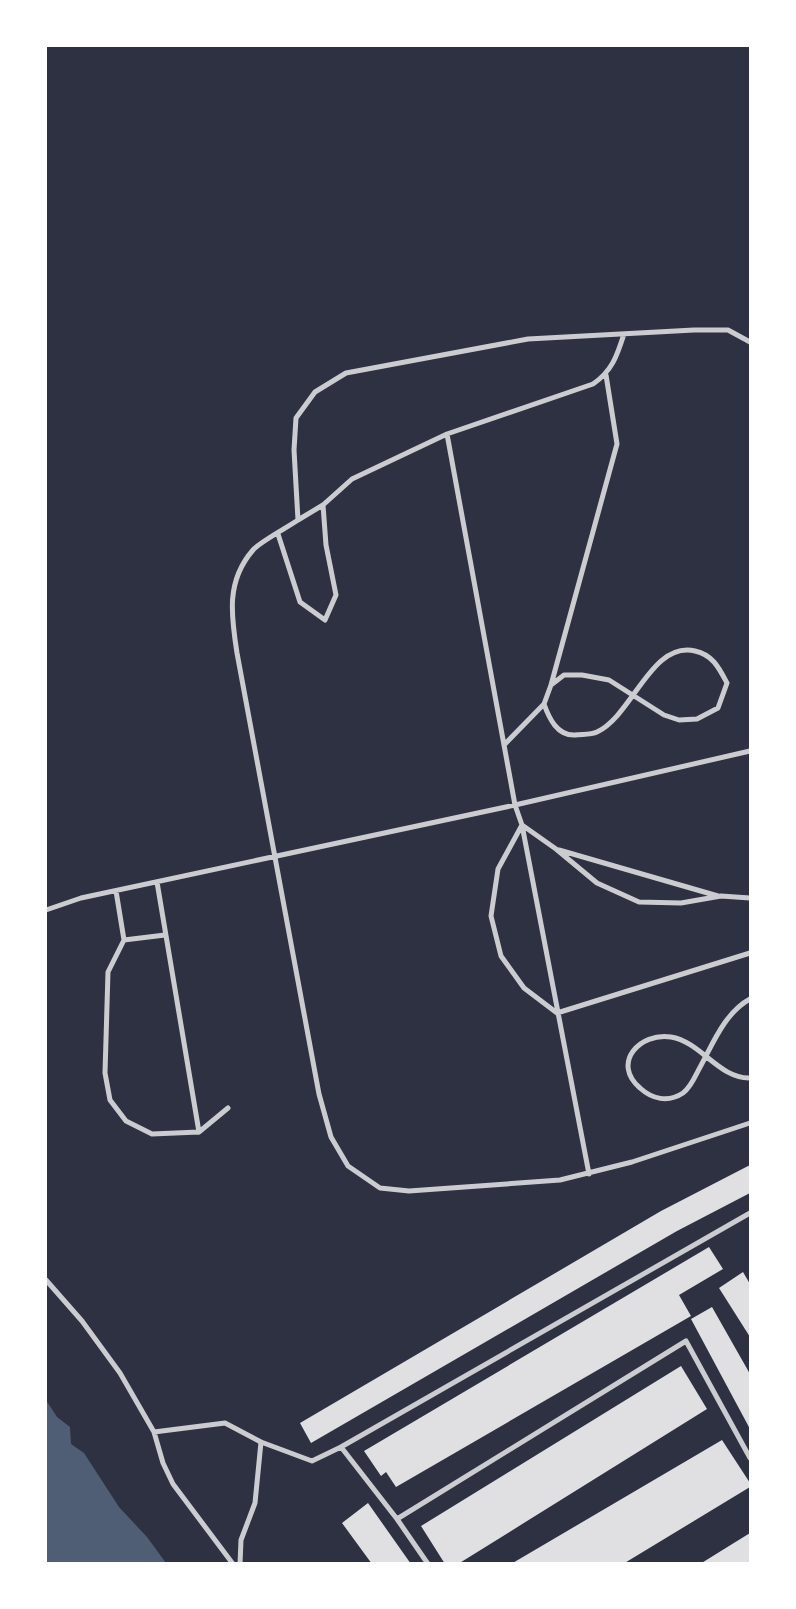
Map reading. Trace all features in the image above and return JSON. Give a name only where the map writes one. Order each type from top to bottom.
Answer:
[{"type":"lane","points":[[298,520],[294,450],[296,418],[315,392],[346,373],[528,339],[728,330],[751,341]]},
{"type":"lane","points":[[624,334],[615,361],[606,375],[593,384],[447,434],[352,479],[323,505],[254,549],[233,585],[233,624],[237,653],[319,1094],[331,1137],[348,1166],[380,1188],[409,1191],[560,1180],[632,1162],[751,1123]]},
{"type":"lane","points":[[504,745],[544,704],[551,685],[617,444],[606,375]]},
{"type":"lane","points":[[447,434],[515,805],[522,825],[589,1174]]},
{"type":"lane","points":[[278,534],[300,602],[325,620],[336,595],[326,545],[323,505]]},
{"type":"lane","points":[[544,704],[552,723],[570,735],[595,733],[617,717],[634,695],[653,668],[668,655],[686,649],[703,652],[718,663],[727,683],[718,708],[697,719],[678,720],[664,715],[634,695],[609,680],[565,675],[551,685]]},
{"type":"lane","points":[[46,910],[81,898],[515,805],[751,751]]},
{"type":"lane","points":[[522,825],[597,883],[639,902],[681,902],[720,896]]},
{"type":"lane","points":[[522,825],[498,869],[491,916],[501,956],[524,988],[557,1013]]},
{"type":"lane","points":[[556,849],[720,896],[751,898]]},
{"type":"lane","points":[[157,882],[199,1132]]},
{"type":"lane","points":[[116,891],[124,940],[108,972],[105,1073],[110,1100],[126,1121],[152,1134],[199,1132],[228,1108]]},
{"type":"lane","points":[[124,940],[166,935]]},
{"type":"lane","points":[[557,1013],[751,953]]},
{"type":"lane","points":[[751,999],[742,1004],[727,1021],[716,1037],[706,1057],[692,1084],[683,1093],[667,1099],[649,1096],[636,1084],[628,1069],[630,1055],[640,1043],[654,1037],[672,1037],[685,1042],[706,1057],[726,1071],[751,1078]]},
{"type":"lane","points":[[154,1432],[225,1423],[261,1442],[312,1461],[751,1213]]},
{"type":"lane","points":[[46,1280],[82,1321],[120,1373],[154,1432],[173,1484],[233,1563]]},
{"type":"lane","points":[[397,1519],[686,1341],[751,1458]]},
{"type":"lane","points":[[240,1563],[241,1540],[255,1503],[261,1442]]},
{"type":"lane","points":[[341,1447],[428,1563]]},
{"type":"water","points":[[46,1400],[57,1417],[70,1427],[71,1444],[84,1453],[119,1507],[147,1537],[166,1563],[46,1563]]},
{"type":"building","points":[[750,1165],[750,1193],[677,1231],[311,1443],[300,1423],[661,1211]]},
{"type":"building","points":[[709,1247],[723,1269],[679,1295],[691,1316],[396,1487],[386,1472],[381,1476],[364,1451]]},
{"type":"building","points":[[743,1272],[750,1284],[750,1337],[719,1288]]},
{"type":"building","points":[[712,1307],[750,1374],[750,1429],[691,1319]]},
{"type":"building","points":[[681,1366],[707,1409],[458,1564],[445,1564],[421,1526]]},
{"type":"building","points":[[722,1440],[750,1487],[623,1564],[511,1564]]},
{"type":"building","points":[[368,1503],[411,1564],[372,1564],[342,1523]]},
{"type":"building","points":[[750,1533],[750,1564],[700,1564]]}]
